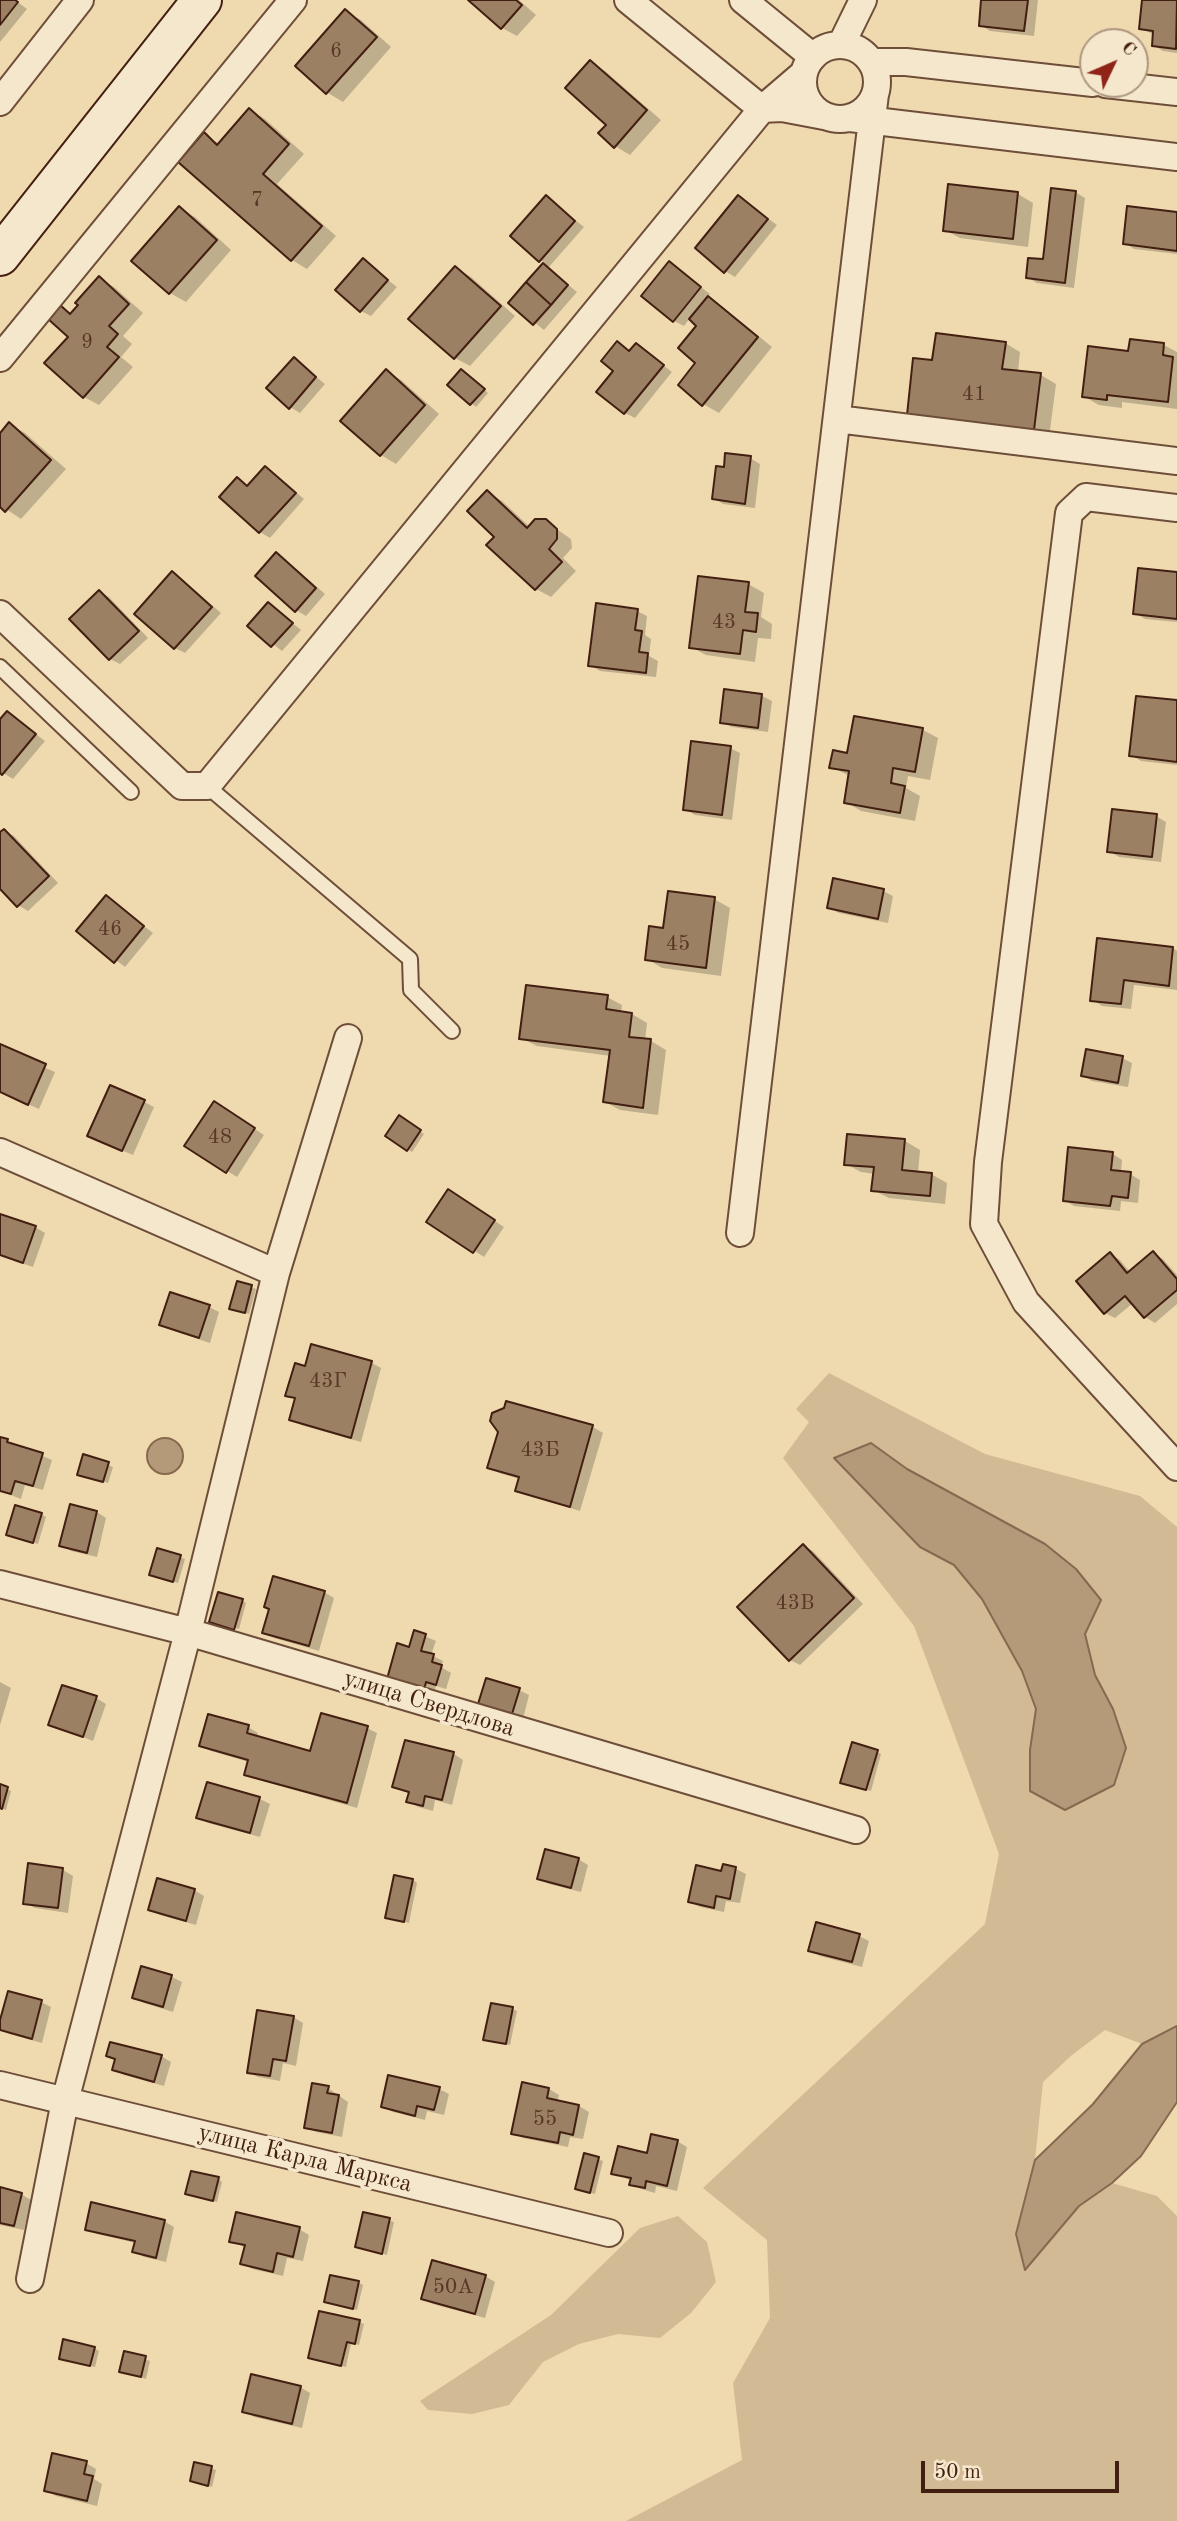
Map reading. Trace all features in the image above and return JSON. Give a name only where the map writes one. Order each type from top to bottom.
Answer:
[{"type":"main road","points":[[0,256],[202,0]]},
{"type":"street","points":[[0,102],[80,0]]},
{"type":"street","points":[[0,358],[293,0]]},
{"type":"street","points":[[628,0],[762,109],[782,108],[1177,157]]},
{"type":"street","points":[[743,0],[808,65]]},
{"type":"street","points":[[841,45],[863,0]]},
{"type":"street","points":[[0,614],[181,786],[207,786],[762,109],[808,65],[831,46],[841,45],[853,47],[872,62],[876,73],[875,94],[870,105],[849,118],[814,108],[803,85],[808,65]]},
{"type":"street","points":[[872,62],[906,62],[1079,81]]},
{"type":"street","points":[[1149,89],[1177,92]]},
{"type":"street","points":[[740,1233],[838,419],[849,118]]},
{"type":"street","points":[[838,419],[1177,461]]},
{"type":"street","points":[[1177,508],[1086,498],[1069,513],[988,1163],[984,1224],[1026,1302],[1177,1466]]},
{"type":"street","points":[[30,2279],[65,2101],[188,1632],[276,1273],[348,1038]]},
{"type":"street","points":[[0,1152],[276,1273]]},
{"type":"street","name":"улица Свердлова","points":[[0,1584],[188,1632],[856,1830]]},
{"type":"street","name":"улица Карла Маркса","points":[[0,2085],[610,2233]]},
{"type":"lane","points":[[0,667],[131,792]]},
{"type":"lane","points":[[207,786],[410,958],[411,990],[452,1031]]},
{"type":"shaded area","points":[[829,1373],[985,1454],[1140,1496],[1177,1527],[1177,2026],[1142,2044],[1105,2030],[1043,2082],[1035,2160],[1016,2234],[1025,2269],[1079,2206],[1112,2183],[1157,2196],[1177,2216],[1177,2521],[626,2521],[742,2460],[733,2383],[770,2318],[767,2240],[703,2188],[985,1924],[999,1854],[914,1626],[783,1458],[809,1422],[796,1409]],"holes":[[[871,1443],[907,1469],[1045,1544],[1076,1570],[1101,1600],[1085,1634],[1095,1675],[1113,1709],[1030,1750],[1036,1709],[1022,1671],[982,1599],[954,1565],[920,1547],[834,1459]]]},
{"type":"shaded area","points":[[165,1438],[178,1443],[183,1456],[178,1469],[165,1474],[152,1469],[147,1456],[152,1443]]},
{"type":"shaded area","points":[[871,1443],[907,1469],[1045,1544],[1076,1569],[1101,1600],[1085,1634],[1095,1675],[1113,1709],[1126,1748],[1114,1785],[1065,1810],[1030,1791],[1030,1750],[1036,1709],[1022,1671],[982,1599],[954,1565],[920,1547],[834,1458]]},
{"type":"shaded area","points":[[1177,2026],[1177,2102],[1141,2156],[1112,2183],[1079,2206],[1025,2270],[1016,2234],[1035,2160],[1093,2104],[1142,2044]]},
{"type":"shaded area","points":[[678,2216],[707,2242],[716,2282],[691,2313],[660,2338],[618,2334],[579,2344],[543,2362],[509,2405],[472,2414],[428,2410],[420,2401],[551,2315],[640,2228]]},
{"type":"building","points":[[0,0],[18,2],[0,25]]},
{"type":"building","points":[[468,0],[516,0],[522,5],[501,29]]},
{"type":"building","points":[[981,0],[1028,0],[1024,31],[979,26]]},
{"type":"building","points":[[1142,0],[1177,0],[1176,49],[1152,46],[1153,31],[1139,28]]},
{"type":"building","points":[[345,9],[377,37],[326,94],[295,66]]},
{"type":"building","points":[[590,60],[647,110],[614,148],[598,133],[606,125],[565,88]]},
{"type":"building","points":[[249,108],[289,144],[263,174],[322,226],[291,261],[178,162],[204,132],[217,145]]},
{"type":"building","points":[[948,184],[1018,192],[1013,239],[943,231]]},
{"type":"building","points":[[1051,188],[1076,191],[1065,283],[1026,278],[1028,258],[1043,259]]},
{"type":"building","points":[[546,195],[575,221],[539,262],[510,236]]},
{"type":"building","points":[[738,195],[768,219],[724,273],[695,248]]},
{"type":"building","points":[[179,206],[217,240],[169,294],[131,261]]},
{"type":"building","points":[[1127,206],[1177,212],[1177,251],[1123,244]]},
{"type":"building","points":[[363,258],[388,280],[360,312],[335,290]]},
{"type":"building","points":[[669,261],[701,287],[673,322],[641,296]]},
{"type":"building","points":[[543,263],[568,285],[551,305],[526,282]]},
{"type":"building","points":[[455,266],[501,306],[454,359],[408,319]]},
{"type":"building","points":[[99,276],[129,304],[109,326],[118,334],[107,347],[119,357],[83,398],[44,363],[68,337],[47,318],[59,304],[70,314],[78,305],[75,303]]},
{"type":"building","points":[[526,282],[551,305],[533,325],[508,303]]},
{"type":"building","points":[[708,296],[758,337],[702,406],[678,385],[695,363],[678,348],[696,326],[689,319]]},
{"type":"building","points":[[936,333],[1006,342],[1002,369],[1041,373],[1034,430],[907,415],[913,358],[932,360]]},
{"type":"building","points":[[1130,339],[1164,343],[1163,355],[1173,357],[1168,402],[1107,395],[1107,400],[1082,397],[1088,346],[1128,351]]},
{"type":"building","points":[[617,341],[629,351],[636,343],[664,365],[624,414],[596,392],[613,371],[601,361]]},
{"type":"building","points":[[294,357],[316,377],[289,409],[266,388]]},
{"type":"building","points":[[386,369],[425,405],[380,456],[340,421]]},
{"type":"building","points":[[461,369],[485,389],[470,405],[447,385]]},
{"type":"building","points":[[9,422],[51,460],[5,512],[0,507],[0,433]]},
{"type":"building","points":[[725,453],[751,456],[745,504],[712,499],[716,466],[724,467]]},
{"type":"building","points":[[265,466],[296,493],[259,533],[219,497],[237,477],[247,486]]},
{"type":"building","points":[[487,490],[527,528],[535,519],[546,519],[557,529],[557,539],[549,549],[562,562],[535,590],[486,545],[494,537],[467,511]]},
{"type":"building","points":[[276,552],[316,588],[295,612],[255,576]]},
{"type":"building","points":[[1138,568],[1177,572],[1177,619],[1133,614]]},
{"type":"building","points":[[172,571],[212,607],[174,649],[134,614]]},
{"type":"building","points":[[698,576],[749,582],[745,612],[758,613],[756,632],[743,630],[740,654],[689,648]]},
{"type":"building","points":[[99,590],[139,631],[109,660],[69,619]]},
{"type":"building","points":[[268,602],[293,623],[271,647],[247,626]]},
{"type":"building","points":[[596,603],[638,609],[635,630],[642,631],[639,652],[648,653],[646,673],[588,666]]},
{"type":"building","points":[[724,689],[762,694],[758,728],[720,723]]},
{"type":"building","points":[[1136,696],[1177,700],[1177,762],[1129,756]]},
{"type":"building","points":[[7,711],[36,734],[2,775],[0,719]]},
{"type":"building","points":[[854,716],[923,728],[915,772],[893,768],[891,783],[905,786],[900,813],[844,803],[849,771],[829,768],[833,750],[847,753]]},
{"type":"building","points":[[691,741],[731,746],[722,815],[683,810]]},
{"type":"building","points":[[1112,809],[1157,814],[1152,857],[1107,852]]},
{"type":"building","points":[[4,829],[49,876],[17,907],[0,889],[0,832]]},
{"type":"building","points":[[833,878],[884,889],[878,919],[827,908]]},
{"type":"building","points":[[668,891],[715,897],[706,968],[645,960],[649,926],[663,928]]},
{"type":"building","points":[[106,895],[144,926],[114,963],[76,931]]},
{"type":"building","points":[[1097,938],[1173,947],[1169,986],[1124,980],[1121,1004],[1090,1001]]},
{"type":"building","points":[[526,985],[608,995],[606,1009],[632,1013],[629,1037],[651,1039],[643,1108],[603,1102],[610,1050],[519,1039]]},
{"type":"building","points":[[0,1044],[46,1064],[28,1105],[0,1092]]},
{"type":"building","points":[[1086,1049],[1123,1056],[1118,1083],[1081,1076]]},
{"type":"building","points":[[110,1085],[145,1100],[122,1151],[87,1136]]},
{"type":"building","points":[[214,1101],[255,1128],[226,1173],[184,1146]]},
{"type":"building","points":[[399,1115],[421,1130],[407,1151],[385,1136]]},
{"type":"building","points":[[847,1134],[905,1139],[902,1170],[932,1173],[930,1196],[871,1191],[874,1167],[844,1165]]},
{"type":"building","points":[[1068,1147],[1113,1152],[1111,1170],[1131,1172],[1128,1198],[1112,1196],[1110,1206],[1063,1201]]},
{"type":"building","points":[[448,1189],[495,1220],[473,1253],[426,1222]]},
{"type":"building","points":[[0,1214],[36,1226],[23,1263],[0,1255]]},
{"type":"building","points":[[1153,1251],[1177,1279],[1177,1290],[1144,1318],[1125,1296],[1104,1314],[1076,1281],[1110,1252],[1127,1273]]},
{"type":"building","points":[[237,1281],[252,1285],[245,1313],[229,1309]]},
{"type":"building","points":[[170,1292],[210,1305],[199,1338],[159,1325]]},
{"type":"building","points":[[311,1344],[372,1361],[351,1438],[289,1420],[295,1398],[285,1396],[295,1363],[305,1366]]},
{"type":"building","points":[[506,1401],[593,1425],[570,1507],[515,1491],[519,1477],[487,1468],[498,1432],[490,1421],[492,1413],[504,1408]]},
{"type":"building","points":[[0,1437],[8,1439],[7,1442],[43,1453],[33,1486],[15,1481],[11,1494],[0,1491]]},
{"type":"building","points":[[83,1454],[109,1462],[103,1482],[77,1475]]},
{"type":"building","points":[[70,1504],[97,1511],[87,1553],[59,1546]]},
{"type":"building","points":[[15,1505],[42,1513],[33,1543],[6,1535]]},
{"type":"building","points":[[803,1544],[854,1598],[789,1661],[737,1607]]},
{"type":"building","points":[[157,1548],[181,1555],[173,1582],[149,1575]]},
{"type":"building","points":[[273,1576],[325,1591],[309,1646],[262,1633],[269,1609],[264,1607]]},
{"type":"building","points":[[218,1592],[243,1599],[234,1630],[209,1622]]},
{"type":"building","points":[[414,1630],[426,1634],[421,1651],[434,1654],[432,1662],[442,1665],[436,1685],[426,1682],[424,1690],[387,1679],[397,1643],[409,1647]]},
{"type":"building","points":[[486,1678],[520,1688],[512,1714],[478,1704]]},
{"type":"building","points":[[62,1685],[97,1696],[83,1737],[48,1725]]},
{"type":"building","points":[[321,1713],[368,1726],[347,1803],[244,1775],[248,1760],[199,1746],[208,1714],[249,1725],[247,1733],[310,1751]]},
{"type":"building","points":[[405,1740],[454,1752],[442,1800],[425,1796],[423,1806],[406,1802],[409,1792],[392,1787]]},
{"type":"building","points":[[852,1742],[878,1750],[866,1790],[840,1783]]},
{"type":"building","points":[[207,1782],[260,1797],[250,1833],[196,1818]]},
{"type":"building","points":[[0,1784],[8,1787],[2,1809],[0,1808]]},
{"type":"building","points":[[545,1849],[579,1858],[571,1888],[537,1879]]},
{"type":"building","points":[[28,1863],[63,1868],[58,1908],[23,1904]]},
{"type":"building","points":[[723,1864],[736,1867],[730,1899],[716,1896],[714,1908],[688,1902],[696,1865],[721,1871]]},
{"type":"building","points":[[394,1875],[413,1879],[404,1922],[385,1918]]},
{"type":"building","points":[[157,1878],[195,1889],[186,1921],[148,1910]]},
{"type":"building","points":[[816,1922],[860,1934],[852,1962],[808,1951]]},
{"type":"building","points":[[141,1966],[172,1975],[163,2007],[132,1998]]},
{"type":"building","points":[[8,1991],[42,2000],[32,2039],[0,2030]]},
{"type":"building","points":[[491,2003],[513,2007],[506,2044],[483,2040]]},
{"type":"building","points":[[257,2010],[294,2016],[286,2061],[273,2059],[270,2076],[247,2073]]},
{"type":"building","points":[[110,2042],[162,2055],[154,2082],[112,2070],[115,2059],[106,2056]]},
{"type":"building","points":[[388,2075],[440,2087],[434,2110],[417,2106],[415,2116],[381,2107]]},
{"type":"building","points":[[522,2082],[549,2088],[547,2098],[579,2105],[573,2135],[560,2132],[558,2143],[511,2134]]},
{"type":"building","points":[[312,2083],[329,2086],[327,2093],[339,2095],[332,2133],[304,2128]]},
{"type":"building","points":[[651,2134],[678,2140],[667,2186],[646,2181],[645,2188],[629,2185],[631,2178],[611,2174],[618,2146],[647,2153]]},
{"type":"building","points":[[584,2153],[599,2157],[590,2193],[575,2189]]},
{"type":"building","points":[[191,2171],[219,2177],[213,2201],[185,2194]]},
{"type":"building","points":[[0,2187],[22,2193],[14,2226],[0,2223]]},
{"type":"building","points":[[91,2202],[165,2220],[156,2258],[132,2252],[135,2241],[85,2230]]},
{"type":"building","points":[[236,2212],[300,2227],[293,2257],[277,2253],[273,2272],[240,2264],[245,2245],[229,2242]]},
{"type":"building","points":[[363,2212],[390,2218],[382,2254],[355,2247]]},
{"type":"building","points":[[432,2260],[486,2275],[475,2314],[421,2299]]},
{"type":"building","points":[[330,2275],[359,2281],[353,2309],[324,2302]]},
{"type":"building","points":[[319,2311],[360,2320],[355,2344],[347,2342],[341,2366],[308,2358]]},
{"type":"building","points":[[63,2339],[95,2347],[90,2366],[59,2359]]},
{"type":"building","points":[[124,2351],[146,2356],[141,2377],[119,2372]]},
{"type":"building","points":[[251,2374],[301,2386],[292,2424],[242,2412]]},
{"type":"building","points":[[52,2453],[87,2461],[84,2474],[93,2476],[87,2501],[44,2491]]},
{"type":"building","points":[[194,2462],[212,2466],[208,2486],[190,2481]]}]
